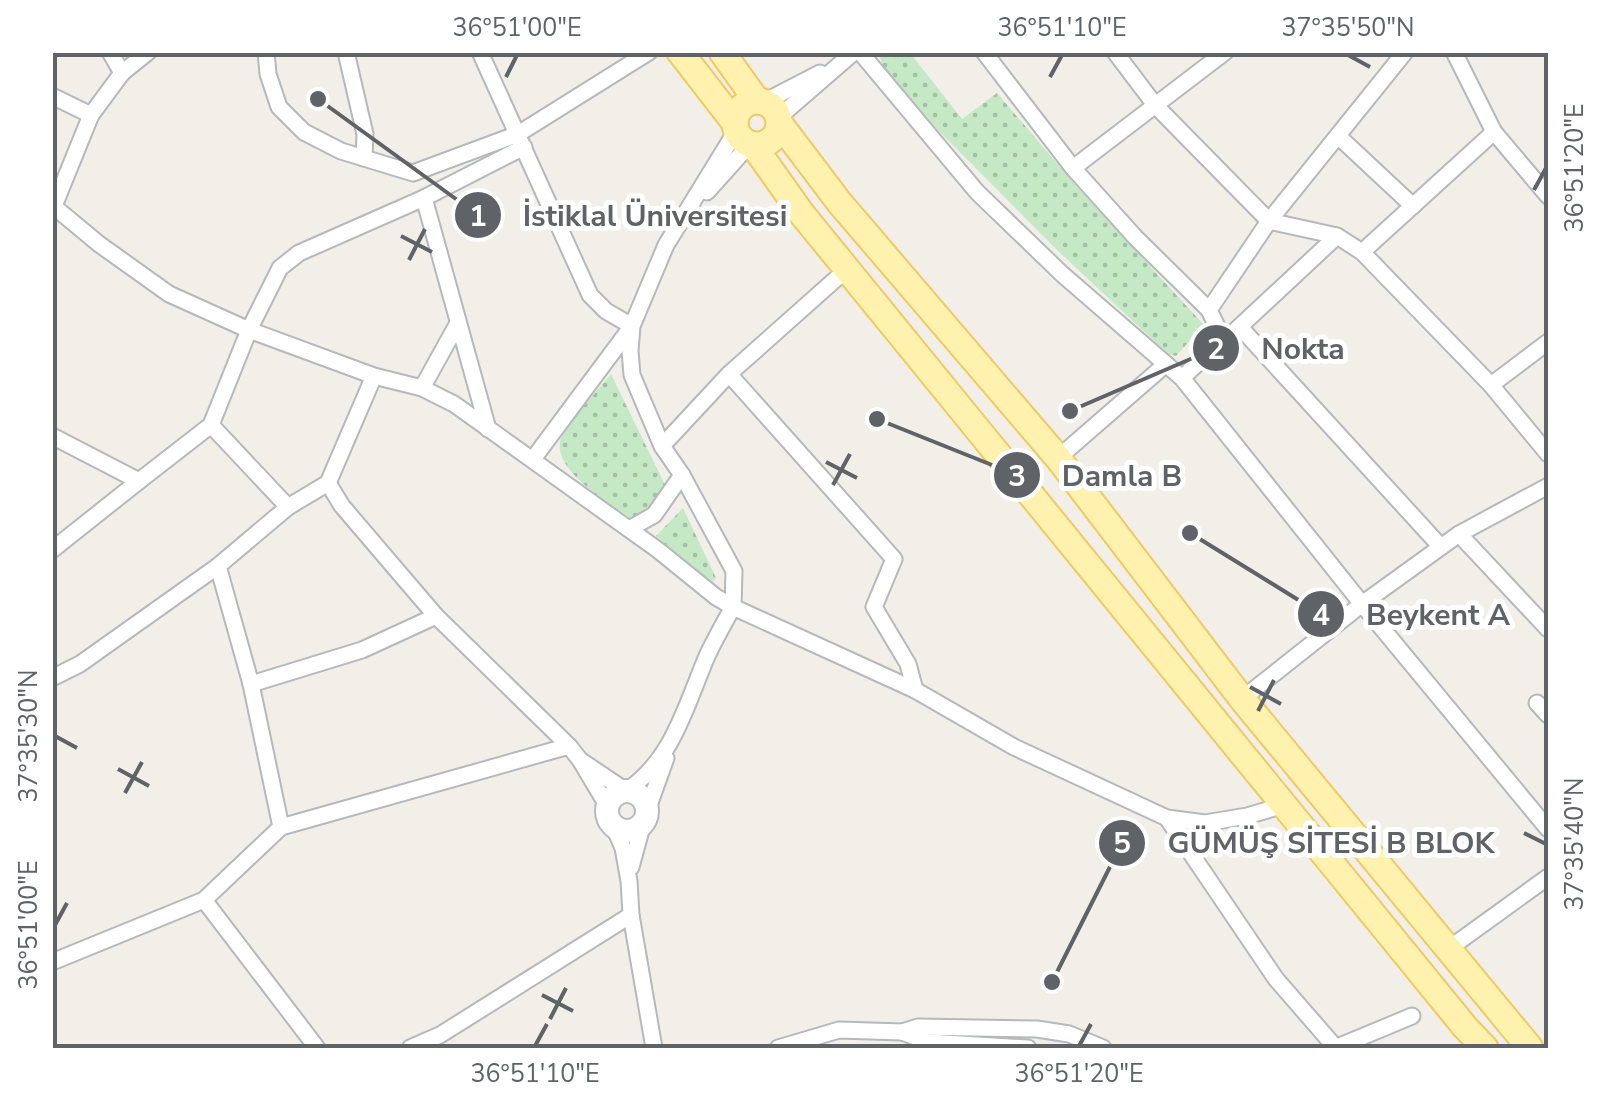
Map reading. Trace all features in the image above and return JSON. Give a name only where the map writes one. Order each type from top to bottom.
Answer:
[{"type":"main road","points":[[680,52],[846,269],[1485,1048]]},
{"type":"main road","points":[[722,52],[838,202],[1058,458],[1242,699],[1530,1048]]},
{"type":"main road","points":[[744,105],[770,111],[774,138],[761,146],[744,136],[739,110],[744,105]]},
{"type":"street","points":[[110,52],[122,73]]},
{"type":"street","points":[[148,52],[122,73],[91,115],[53,205],[169,294],[249,330],[374,376],[422,388],[454,404],[629,529],[716,597],[915,690],[1014,747],[1167,818],[1205,823],[1284,805]]},
{"type":"street","points":[[266,52],[268,74],[279,107],[304,132],[341,151],[413,173],[521,140]]},
{"type":"street","points":[[346,52],[364,134],[364,158]]},
{"type":"street","points":[[480,52],[590,295],[606,311],[632,326]]},
{"type":"street","points":[[52,550],[211,426],[249,330],[280,268],[299,253],[424,198],[521,140],[649,52]]},
{"type":"street","points":[[984,52],[1073,168],[1209,310],[1223,339]]},
{"type":"street","points":[[1115,52],[1155,106],[1269,221],[1337,236],[1362,252],[1491,385],[1548,454]]},
{"type":"street","points":[[1073,168],[1225,52]]},
{"type":"street","points":[[1209,310],[1269,221],[1406,52]]},
{"type":"street","points":[[1454,52],[1494,132],[1548,196]]},
{"type":"street","points":[[770,111],[853,55],[977,192],[1062,274],[1182,378],[1548,829]]},
{"type":"street","points":[[52,96],[91,115]]},
{"type":"street","points":[[1362,252],[1494,132]]},
{"type":"street","points":[[533,460],[632,326],[666,245],[744,136]]},
{"type":"street","points":[[1338,136],[1413,206]]},
{"type":"street","points":[[424,198],[488,428]]},
{"type":"street","points":[[1182,378],[1337,236]]},
{"type":"street","points":[[662,446],[728,374],[846,269]]},
{"type":"street","points":[[422,388],[458,323]]},
{"type":"street","points":[[629,881],[645,817],[674,737],[732,606],[734,571],[662,446],[632,375],[632,326]]},
{"type":"street","points":[[1240,327],[1442,547]]},
{"type":"street","points":[[1491,385],[1548,342]]},
{"type":"street","points":[[1058,458],[1166,364]]},
{"type":"street","points":[[728,374],[894,559],[874,607],[908,664],[915,690]]},
{"type":"street","points":[[52,678],[80,664],[218,566],[288,506],[328,483],[374,376]]},
{"type":"street","points":[[211,426],[288,506]]},
{"type":"street","points":[[52,436],[139,481]]},
{"type":"street","points":[[629,529],[654,515],[682,475]]},
{"type":"street","points":[[328,483],[342,506],[436,616],[574,753],[626,791],[643,798],[645,817],[638,828],[626,830],[611,816]]},
{"type":"street","points":[[1242,699],[1362,604],[1460,534],[1548,486]]},
{"type":"street","points":[[1460,534],[1547,624]]},
{"type":"street","points":[[218,566],[251,684],[281,827]]},
{"type":"street","points":[[251,684],[362,650],[436,616]]},
{"type":"street","points":[[611,816],[614,796],[639,782],[674,737]]},
{"type":"street","points":[[574,753],[611,816],[623,848],[630,915],[654,1048]]},
{"type":"street","points":[[52,962],[204,900],[281,827],[574,753]]},
{"type":"street","points":[[1167,818],[1276,980],[1335,1048],[1412,1016]]},
{"type":"street","points":[[1447,950],[1548,877]]},
{"type":"street","points":[[204,900],[318,1048]]},
{"type":"street","points":[[410,1048],[440,1035],[630,915]]},
{"type":"street","points":[[778,1048],[839,1030],[902,1032],[918,1027],[1054,1040],[1069,1034],[1103,1048]]},
{"type":"street","points":[[902,1032],[928,1042],[1028,1048]]},
{"type":"green space","points":[[879,53],[910,53],[962,119],[997,93],[1204,325],[1176,356],[1168,354],[1056,249],[934,126],[885,74]]},
{"type":"green space","points":[[611,374],[666,487],[642,518],[633,520],[572,473],[560,448],[566,429]]},
{"type":"green space","points":[[683,508],[716,578],[712,582],[656,536]]},
{"type":"place","name":"İstiklal Üniversitesi","points":[[318,99]]},
{"type":"place","name":"Nokta","points":[[1070,411]]},
{"type":"place","name":"Damla B","points":[[877,419]]},
{"type":"place","name":"Beykent A","points":[[1190,533]]},
{"type":"place","name":"GÜMÜŞ SİTESİ B BLOK","points":[[1052,982]]}]
